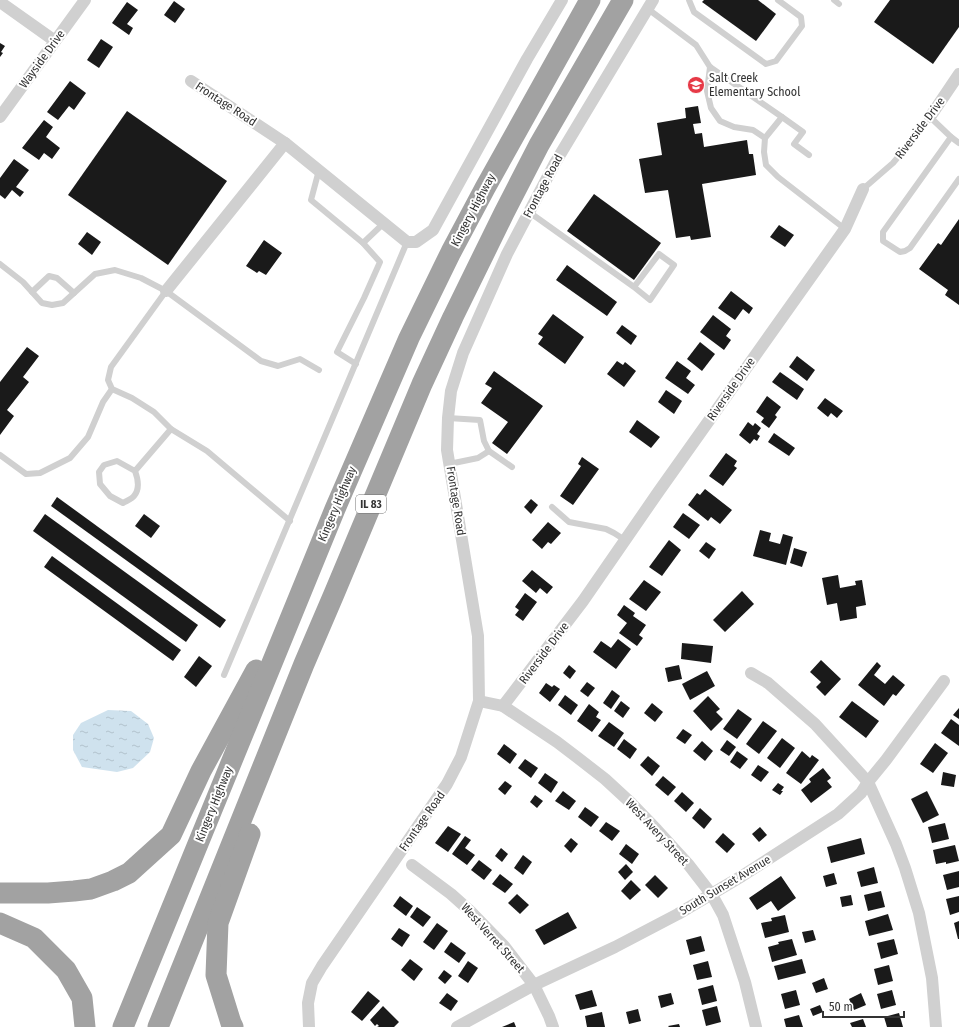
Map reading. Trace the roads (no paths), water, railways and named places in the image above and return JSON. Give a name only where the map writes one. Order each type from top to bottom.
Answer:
[{"type":"highway","name":"Kingery Highway","points":[[123,1027],[334,510],[409,338],[451,252],[492,175],[590,0]]},
{"type":"highway","name":"IL 83","points":[[158,1027],[304,664],[422,384],[504,213],[540,145],[623,0]]},
{"type":"highway","points":[[0,893],[48,894],[74,892],[91,889],[113,882],[129,873],[171,835],[201,772],[261,661],[334,510]]},
{"type":"highway","points":[[233,1027],[216,975],[218,923],[285,739],[304,664]]},
{"type":"highway","points":[[0,923],[34,938],[66,970],[82,998],[85,1027]]},
{"type":"street","name":"Wayside Drive","points":[[0,117],[84,0]]},
{"type":"street","points":[[408,242],[416,242],[432,230],[527,59],[562,0]]},
{"type":"street","points":[[0,2],[55,41]]},
{"type":"street","name":"Frontage Road","points":[[309,1027],[308,1003],[312,983],[322,966],[447,784],[461,757],[479,701],[478,636],[447,450],[448,418],[452,391],[463,353],[507,254],[554,163],[650,4]]},
{"type":"street","name":"Riverside Drive","points":[[930,117],[959,74]]},
{"type":"street","name":"Frontage Road","points":[[191,81],[285,143],[408,242]]},
{"type":"street","points":[[166,291],[285,143]]},
{"type":"street","name":"Riverside Drive","points":[[503,706],[583,601],[845,229],[863,189]]},
{"type":"street","points":[[751,673],[768,683],[815,724],[868,782],[896,844],[919,913],[932,978],[936,1027]]},
{"type":"street","name":"South Sunset Avenue","points":[[457,1027],[534,985],[615,947],[712,895],[838,814],[861,793],[944,681]]},
{"type":"street","name":"West Avery Street","points":[[479,701],[503,706],[557,742],[605,779],[631,803],[688,864],[712,895],[723,915],[745,982],[756,1027]]},
{"type":"street","name":"West Verret Street","points":[[412,865],[451,894],[504,946],[534,985],[553,1027]]},
{"type":"lane","points":[[689,0],[694,12],[766,64],[776,61],[802,26],[800,17],[778,0]]},
{"type":"lane","points":[[650,4],[696,45],[710,67],[803,132],[794,144],[809,155]]},
{"type":"lane","points":[[710,67],[707,91],[711,108],[720,121],[734,127],[753,130],[765,138]]},
{"type":"lane","points":[[782,117],[765,138],[764,152],[766,165],[778,177],[845,229]]},
{"type":"lane","points":[[930,117],[959,143]]},
{"type":"lane","name":"Riverside Drive","points":[[863,189],[893,163],[920,132],[930,117]]},
{"type":"lane","points":[[951,137],[883,232],[884,241],[900,252],[910,248],[959,179]]},
{"type":"lane","points":[[319,170],[311,200],[363,243],[380,262],[337,352],[356,364]]},
{"type":"lane","points":[[529,212],[650,300],[674,265],[659,254],[634,287]]},
{"type":"lane","points":[[363,243],[384,223]]},
{"type":"lane","points":[[224,675],[408,242]]},
{"type":"lane","points":[[0,264],[23,282],[42,303],[52,305],[63,303],[95,274],[115,270],[141,278],[166,291],[261,361],[278,366],[300,359],[319,370]]},
{"type":"lane","points":[[32,292],[49,276],[57,278],[74,293]]},
{"type":"lane","points":[[166,291],[111,367],[108,380],[112,389],[132,398],[154,412],[171,429],[207,451],[290,521]]},
{"type":"lane","points":[[0,455],[26,474],[40,473],[70,458],[88,437],[103,402],[112,389]]},
{"type":"lane","points":[[448,418],[480,420],[484,441],[489,451],[512,467]]},
{"type":"lane","points":[[135,471],[171,429]]},
{"type":"lane","points":[[450,464],[478,458],[489,451]]},
{"type":"lane","points":[[117,461],[135,471],[138,488],[134,497],[123,503],[110,496],[100,484],[99,472],[104,465],[117,461]]},
{"type":"lane","points":[[552,507],[569,522],[606,529],[625,540]]},
{"type":"water","points":[[108,710],[131,711],[148,724],[154,738],[150,752],[133,768],[117,772],[82,767],[73,750],[73,735],[81,723]]},
{"type":"place","name":"Salt Creek Elementary School","points":[[696,85]]}]
